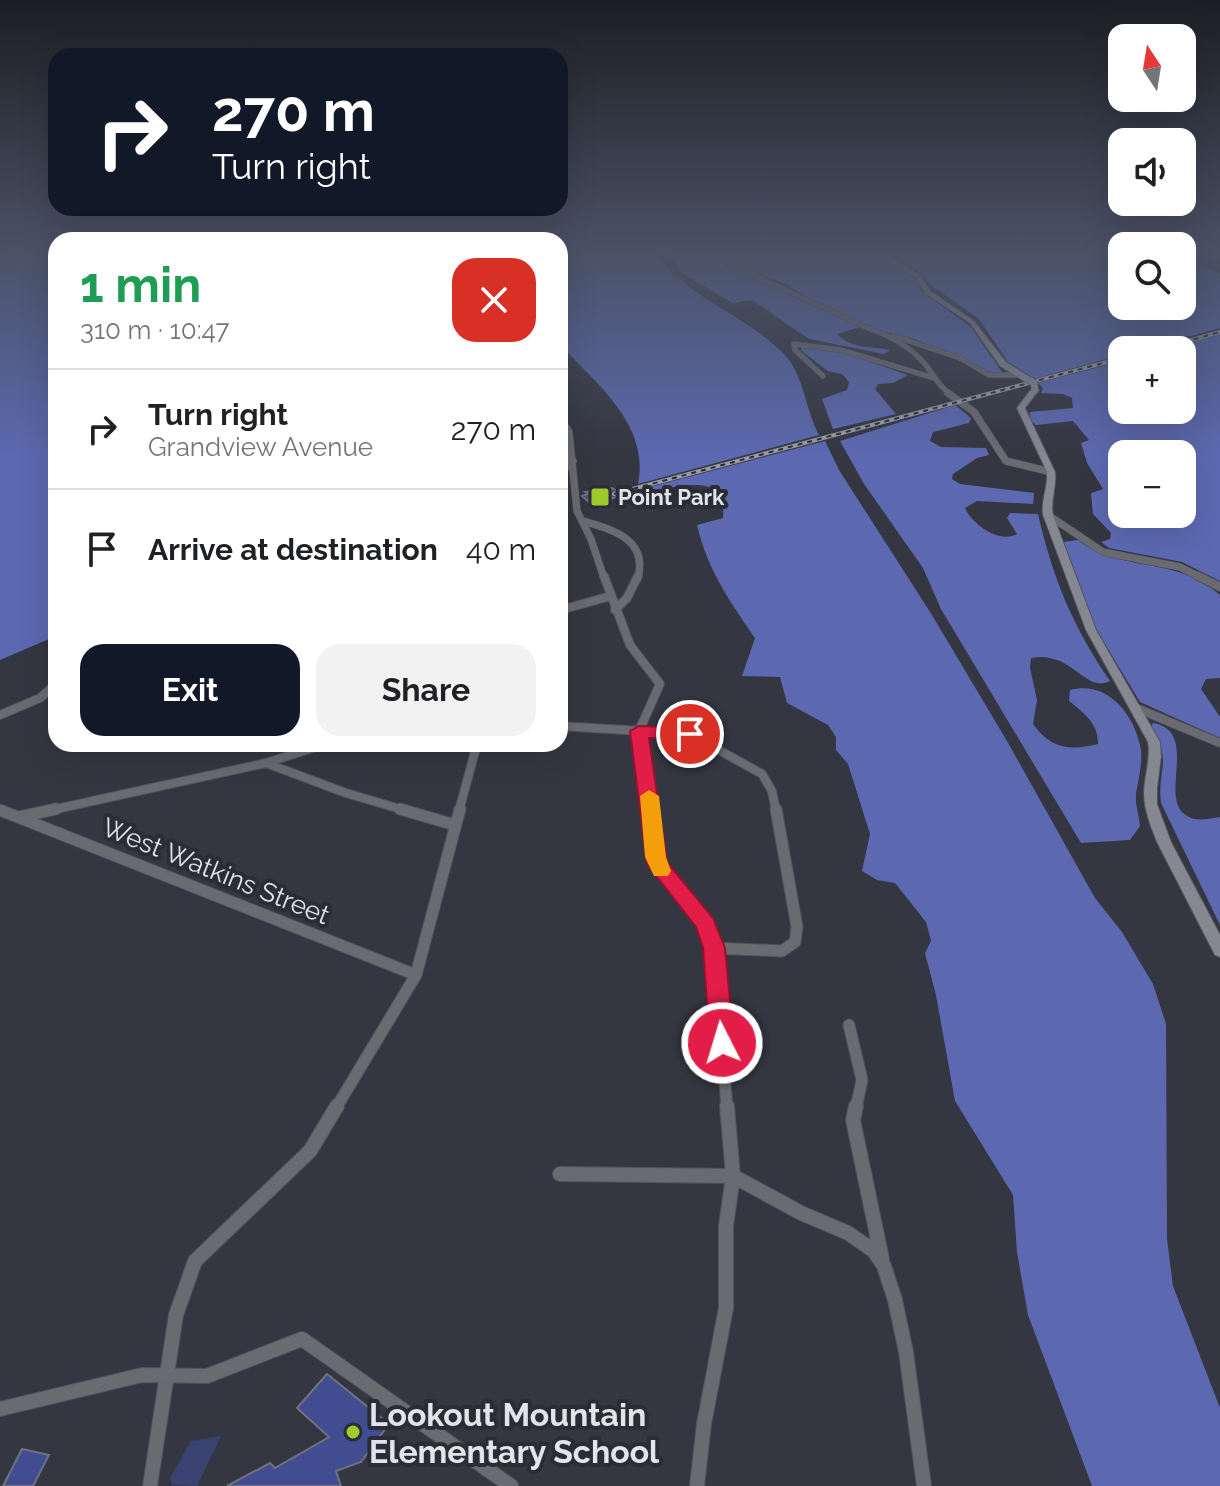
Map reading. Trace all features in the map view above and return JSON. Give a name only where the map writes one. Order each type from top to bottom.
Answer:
[{"type":"main road","points":[[970,320],[1003,364],[1034,383],[1035,390],[1021,408],[1051,472],[1053,481],[1046,502],[1048,515],[1091,630],[1156,750],[1149,784],[1157,824],[1220,951]]},
{"type":"street","points":[[853,320],[870,329],[960,358],[989,375],[1018,375]]},
{"type":"street","points":[[893,336],[924,362],[954,400],[981,420],[1006,461],[1051,472]]},
{"type":"street","points":[[823,376],[795,350],[794,344],[841,350],[934,378]]},
{"type":"street","points":[[569,432],[576,505],[630,645],[660,684],[639,731],[657,864],[705,924],[714,948],[733,1176],[726,1226],[726,1308],[704,1424],[697,1486]]},
{"type":"street","points":[[568,460],[573,461]]},
{"type":"street","points":[[568,466],[573,461]]},
{"type":"street","points":[[1048,515],[1103,552],[1180,567],[1220,587]]},
{"type":"street","points":[[583,521],[624,536],[639,553],[633,591],[626,603],[615,610]]},
{"type":"street","points":[[568,608],[611,596]]},
{"type":"street","points":[[0,715],[40,698],[48,691]]},
{"type":"street","points":[[1134,707],[1220,743]]},
{"type":"street","points":[[568,727],[690,734],[712,743],[762,774],[772,791],[795,910],[795,942],[782,951],[714,948]]},
{"type":"street","points":[[19,817],[266,763],[300,752]]},
{"type":"street","points":[[150,1486],[180,1299],[195,1261],[310,1151],[416,975],[475,752]]},
{"type":"street","points":[[266,763],[346,793],[455,825]]},
{"type":"street","name":"West Watkins Street","points":[[0,810],[416,975]]},
{"type":"street","points":[[849,1025],[862,1080],[853,1120],[906,1352],[924,1486]]},
{"type":"street","points":[[560,1174],[733,1176],[801,1213],[848,1233],[874,1251],[884,1266]]},
{"type":"street","points":[[0,1409],[142,1375],[207,1376],[258,1353],[302,1339],[511,1486]]},
{"type":"shaded area","points":[[0,320],[48,320],[48,639],[0,660]]},
{"type":"shaded area","points":[[568,320],[740,320],[769,341],[791,363],[819,435],[638,484],[640,463],[636,443],[628,424],[604,391],[568,353]]},
{"type":"shaded area","points":[[782,320],[845,320],[860,327],[837,334],[843,339],[862,346],[890,350],[884,354],[809,339]]},
{"type":"shaded area","points":[[857,320],[962,320],[971,327],[1002,372],[990,372],[914,339],[878,330]]},
{"type":"shaded area","points":[[980,320],[1220,320],[1220,328],[1191,336],[1108,336],[1108,359],[1034,379],[1008,362]]},
{"type":"shaded area","points":[[1220,333],[1220,581],[1182,562],[1109,548],[1101,542],[1110,539],[1111,533],[1093,514],[1091,493],[1103,489],[1087,463],[1081,443],[1089,440],[1073,421],[1036,425],[1029,418],[1030,412],[1073,408],[1072,398],[1063,394],[1041,393],[1043,388],[1038,383],[1108,365],[1108,424],[1196,424],[1196,340]]},
{"type":"shaded area","points":[[801,349],[845,353],[908,375],[893,383],[878,384],[875,389],[896,414],[833,429],[822,399],[847,390],[849,382],[842,374],[828,371],[804,353]]},
{"type":"shaded area","points":[[955,405],[971,418],[969,423],[933,432],[930,441],[941,447],[986,448],[989,455],[977,458],[953,474],[952,479],[960,484],[1034,493],[1033,504],[977,501],[965,508],[980,526],[1002,536],[1017,534],[1007,518],[1010,513],[1038,514],[1050,560],[1066,602],[1110,681],[1093,682],[1057,660],[1031,658],[1030,668],[1037,700],[1033,724],[1054,743],[1070,747],[1088,746],[1098,744],[1096,730],[1069,701],[1070,690],[1083,688],[1106,694],[1124,710],[1136,733],[1141,757],[1136,798],[1140,826],[1130,840],[1081,843],[941,609],[923,568],[864,484],[840,441]]},
{"type":"shaded area","points":[[825,441],[839,470],[932,615],[1007,741],[1095,898],[1122,932],[1153,984],[1166,1024],[1167,1239],[1173,1286],[1220,1408],[1220,1486],[1092,1486],[1028,1315],[1017,1252],[1013,1195],[955,1101],[936,995],[925,953],[931,941],[926,922],[895,883],[877,880],[862,871],[870,834],[848,764],[836,750],[836,737],[828,725],[787,703],[780,677],[742,676],[755,638],[713,571],[697,525],[723,518],[722,501],[716,491],[692,485],[635,491]]},
{"type":"shaded area","points":[[1078,540],[1111,557],[1185,574],[1220,595],[1220,678],[1206,679],[1201,689],[1220,717],[1220,738],[1140,702],[1096,629],[1063,542]]},
{"type":"shaded area","points":[[1153,723],[1167,729],[1175,739],[1176,797],[1180,809],[1196,819],[1220,817],[1220,925],[1161,803],[1163,758],[1151,727]]},
{"type":"shaded area","points":[[221,1436],[197,1486],[172,1485],[170,1478],[191,1441]]},
{"type":"building","name":"Point Park","points":[[612,488],[624,495],[591,504],[582,496],[588,494],[585,492]]},
{"type":"building","name":"Lookout Mountain Elementary School","points":[[327,1374],[389,1424],[361,1462],[336,1471],[341,1486],[227,1486],[270,1463],[275,1468],[329,1437],[297,1408]]},
{"type":"building","points":[[22,1449],[49,1455],[33,1486],[3,1486]]},
{"type":"railway","points":[[1196,339],[1220,332]]},
{"type":"railway","points":[[614,494],[1108,362]]},
{"type":"slow traffic","points":[[649,796],[655,857],[661,871]]},
{"type":"place","name":"Point Park","points":[[600,497]]},
{"type":"place","name":"Lookout Mountain Elementary School","points":[[353,1432]]},
{"type":"route","points":[[690,734],[639,731],[657,864],[705,924],[714,948],[722,1043]]}]
